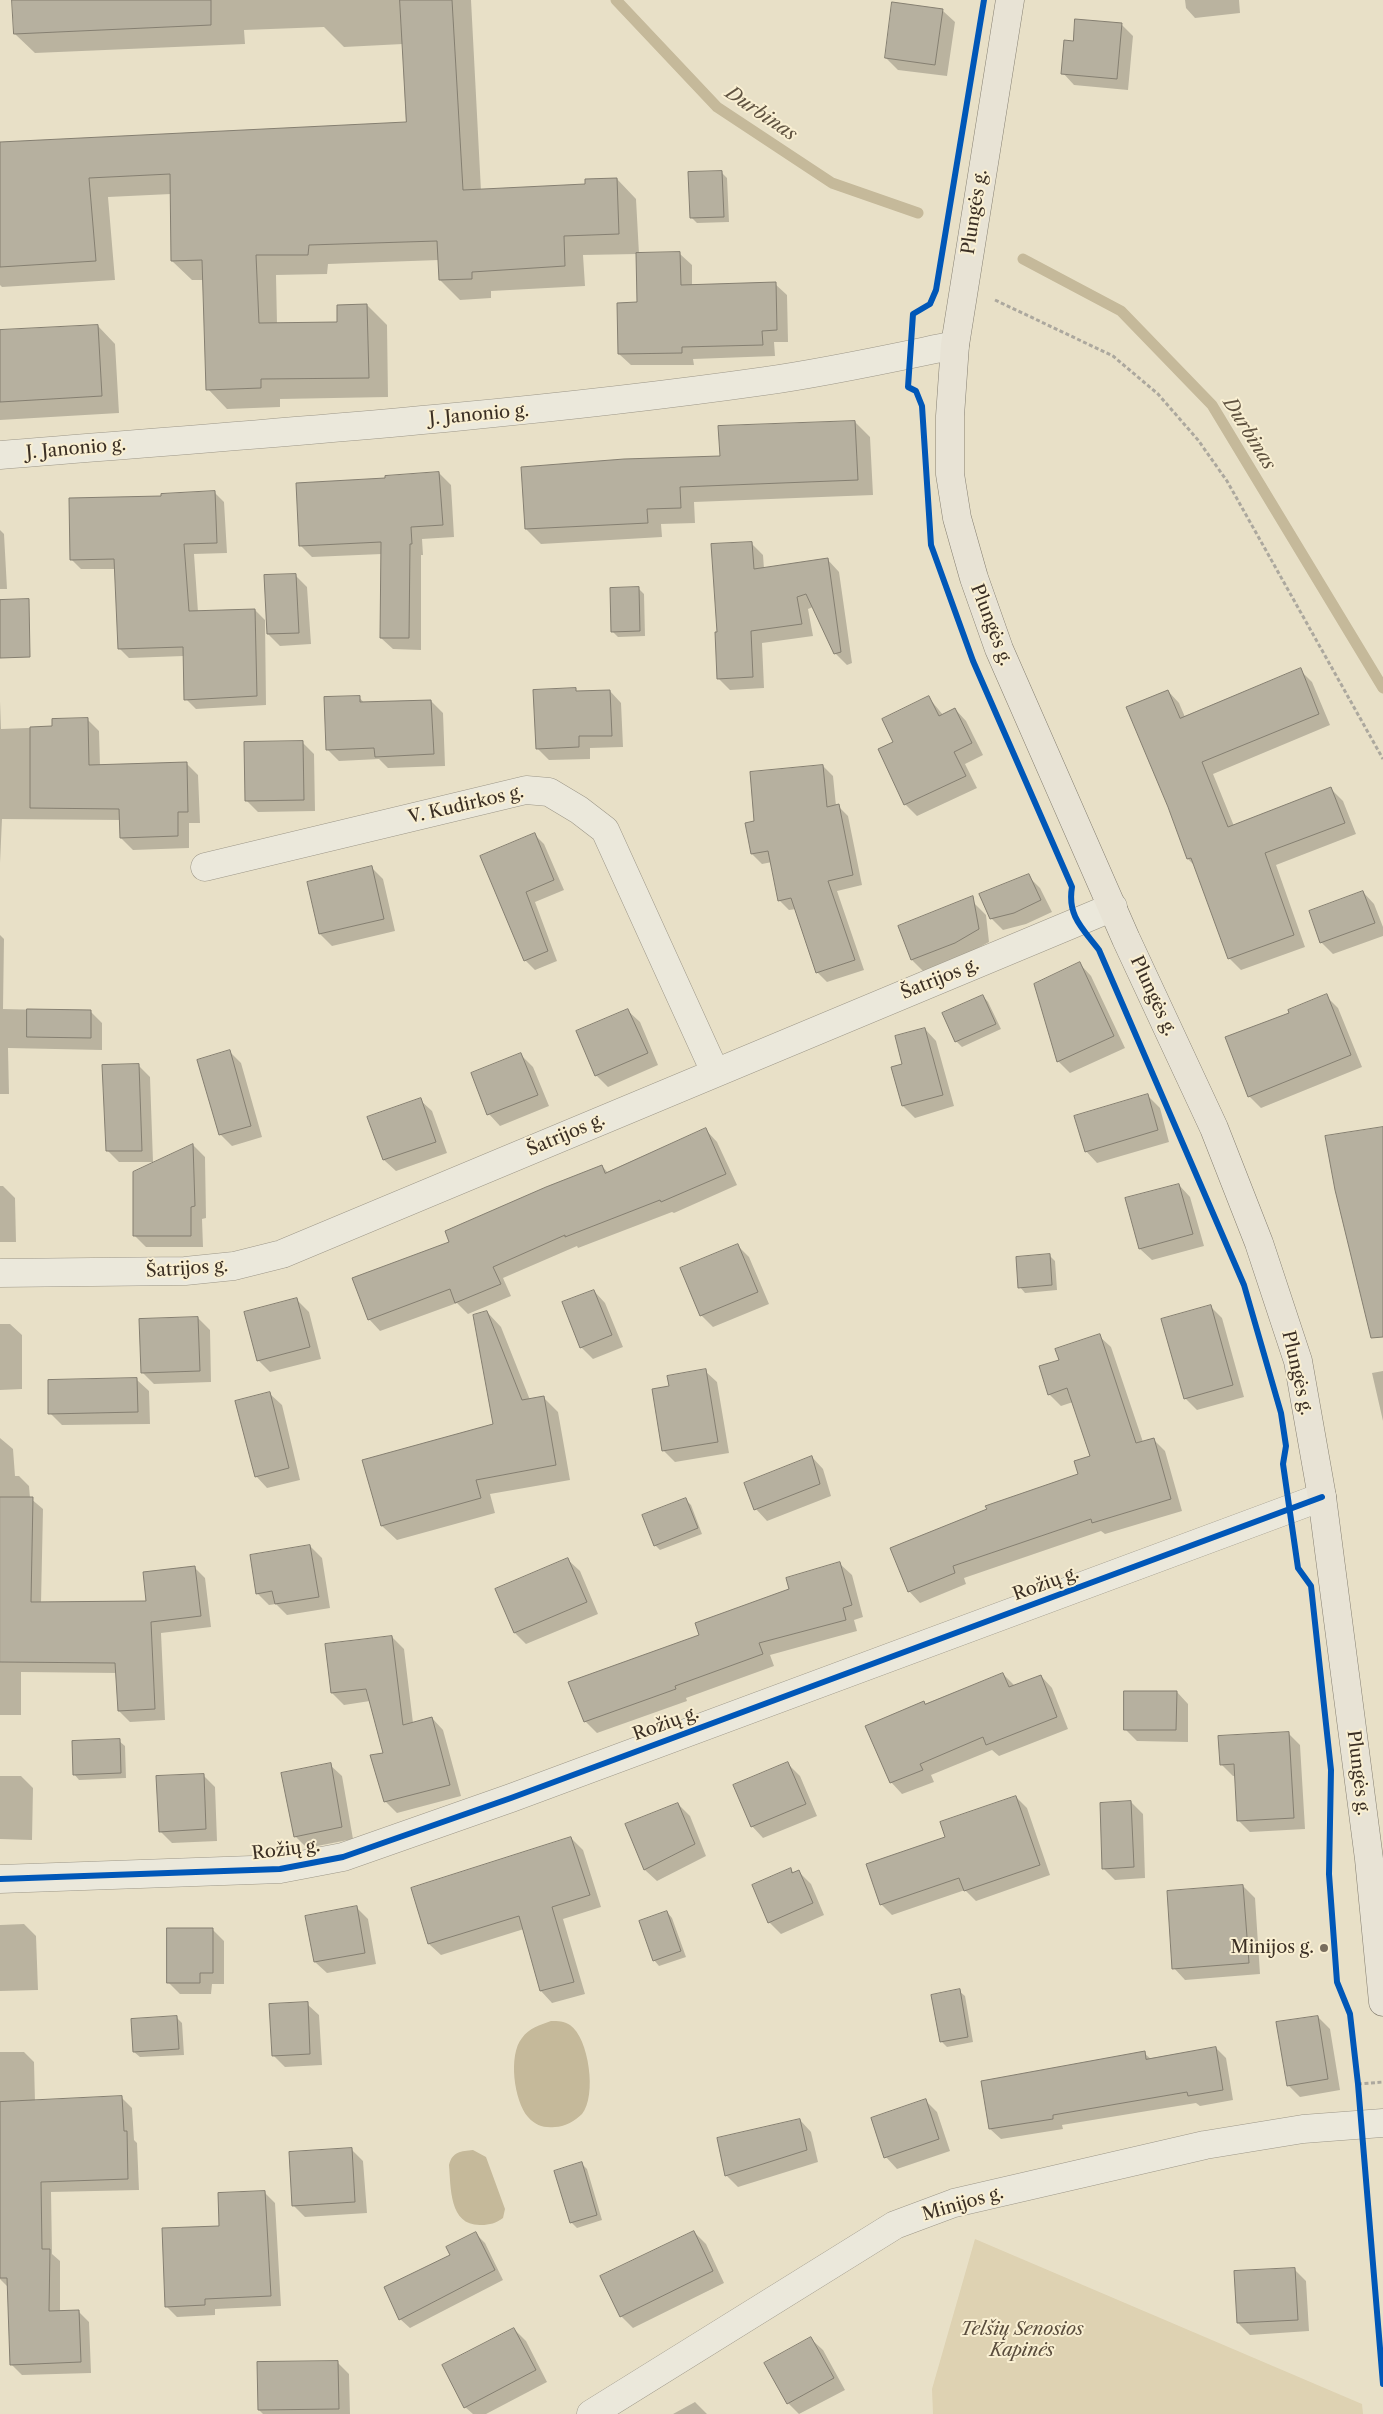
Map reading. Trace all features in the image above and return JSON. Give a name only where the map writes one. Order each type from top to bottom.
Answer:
[{"type":"main road","name":"Plungės g.","points":[[1010,0],[955,345],[950,416],[950,474],[962,535],[974,578],[999,649],[1113,907],[1214,1128],[1259,1243],[1298,1361],[1322,1497],[1369,1859],[1383,2002]]},
{"type":"street","name":"J. Janonio g.","points":[[0,455],[551,409],[766,381],[840,369],[955,345]]},
{"type":"street","name":"V. Kudirkos g.","points":[[204,867],[526,790],[549,792],[579,810],[605,830],[715,1072]]},
{"type":"street","name":"Šatrijos g.","points":[[0,1273],[185,1271],[234,1266],[282,1254],[1113,907]]},
{"type":"street","name":"Rožių g.","points":[[0,1879],[280,1869],[343,1857],[511,1798],[1322,1497]]},
{"type":"street","name":"Minijos g.","points":[[592,2414],[895,2225],[954,2203],[1205,2145],[1303,2129],[1383,2123]]},
{"type":"path","points":[[987,296],[1113,356],[1158,394],[1198,440],[1227,481],[1383,759]]},
{"type":"path","points":[[1358,2084],[1383,2082]]},
{"type":"green space","name":"Telšių Senosios Kapinės","points":[[975,2239],[1362,2404],[1363,2414],[933,2414],[932,2389]]},
{"type":"shaded area","points":[[551,2021],[559,2021],[570,2025],[577,2032],[586,2054],[590,2081],[587,2106],[582,2114],[566,2125],[544,2127],[534,2122],[523,2110],[516,2089],[514,2066],[515,2055],[522,2038],[535,2027]]},
{"type":"shaded area","points":[[473,2150],[486,2157],[505,2209],[503,2218],[490,2224],[471,2224],[457,2213],[454,2204],[450,2184],[450,2161],[458,2153]]},
{"type":"building","points":[[12,0],[211,0],[211,25],[14,34]]},
{"type":"building","points":[[400,0],[452,0],[463,190],[585,184],[585,179],[617,178],[619,234],[564,236],[565,266],[472,272],[472,279],[439,280],[437,241],[309,245],[308,255],[256,255],[259,323],[337,322],[337,305],[367,304],[369,378],[261,379],[261,388],[206,390],[202,260],[171,261],[170,174],[89,178],[96,261],[0,267],[0,142],[406,122]]},
{"type":"building","points":[[892,2],[943,9],[935,65],[885,58]]},
{"type":"building","points":[[1075,19],[1122,23],[1117,79],[1061,74],[1064,40],[1073,41]]},
{"type":"building","points":[[722,171],[724,217],[690,218],[688,172]]},
{"type":"building","points":[[680,252],[681,285],[776,282],[777,330],[762,331],[763,345],[682,347],[682,353],[618,354],[617,303],[637,302],[636,253]]},
{"type":"building","points":[[98,325],[102,396],[0,402],[0,330]]},
{"type":"building","points":[[855,421],[858,480],[680,487],[681,508],[647,509],[648,523],[525,529],[521,467],[624,459],[720,456],[718,426]]},
{"type":"building","points":[[439,472],[443,525],[411,527],[409,638],[380,638],[381,542],[299,546],[296,483],[385,478],[385,476]]},
{"type":"building","points":[[215,491],[217,543],[184,544],[189,611],[255,609],[257,696],[184,700],[183,647],[118,649],[114,559],[70,560],[69,498],[161,496],[161,494]]},
{"type":"building","points":[[752,542],[754,569],[828,558],[841,652],[834,654],[806,594],[797,597],[802,624],[751,631],[753,677],[717,679],[715,632],[717,632],[711,544]]},
{"type":"building","points":[[296,574],[299,633],[267,634],[264,575]]},
{"type":"building","points":[[639,587],[640,631],[611,632],[610,588]]},
{"type":"building","points":[[29,599],[30,657],[0,658],[0,600]]},
{"type":"building","points":[[1301,668],[1319,714],[1202,762],[1228,827],[1331,787],[1345,823],[1265,853],[1294,935],[1228,959],[1191,858],[1187,859],[1168,807],[1126,707],[1168,690],[1180,718]]},
{"type":"building","points":[[576,688],[576,691],[610,690],[612,736],[579,736],[579,747],[536,749],[533,690]]},
{"type":"building","points":[[360,696],[360,702],[431,700],[434,754],[375,757],[374,748],[326,750],[324,697]]},
{"type":"building","points":[[929,696],[939,716],[955,708],[972,743],[954,752],[966,776],[904,805],[878,749],[893,742],[882,719]]},
{"type":"building","points":[[88,718],[89,765],[187,762],[188,812],[178,812],[178,836],[120,838],[119,809],[30,808],[30,727],[52,726],[52,719]]},
{"type":"building","points":[[303,741],[304,800],[245,801],[244,742]]},
{"type":"building","points":[[823,765],[827,807],[839,804],[853,875],[828,881],[855,960],[816,973],[791,898],[778,901],[768,851],[751,854],[745,823],[754,821],[750,772]]},
{"type":"building","points":[[535,833],[554,880],[526,892],[548,951],[524,961],[480,856]]},
{"type":"building","points":[[372,866],[384,919],[319,934],[307,882]]},
{"type":"building","points":[[1029,874],[1041,900],[1014,913],[990,919],[979,894]]},
{"type":"building","points":[[1363,891],[1375,923],[1320,943],[1309,911]]},
{"type":"building","points":[[973,896],[979,929],[955,943],[911,960],[898,926]]},
{"type":"building","points":[[1080,962],[1114,1036],[1057,1062],[1034,984]]},
{"type":"building","points":[[1327,994],[1351,1055],[1248,1097],[1225,1037],[1289,1013],[1288,1010]]},
{"type":"building","points":[[983,995],[996,1024],[955,1042],[942,1013]]},
{"type":"building","points":[[27,1009],[91,1010],[91,1038],[27,1037]]},
{"type":"building","points":[[628,1009],[648,1053],[595,1076],[576,1031]]},
{"type":"building","points":[[925,1028],[943,1095],[902,1106],[891,1067],[902,1064],[895,1036]]},
{"type":"building","points":[[230,1050],[251,1126],[219,1135],[197,1060]]},
{"type":"building","points":[[521,1053],[538,1095],[487,1115],[471,1073]]},
{"type":"building","points":[[139,1064],[142,1151],[106,1151],[102,1065]]},
{"type":"building","points":[[1148,1094],[1158,1130],[1085,1152],[1074,1116]]},
{"type":"building","points":[[421,1098],[436,1142],[383,1160],[367,1117]]},
{"type":"building","points":[[1383,1127],[1383,1337],[1371,1338],[1335,1190],[1325,1136]]},
{"type":"building","points":[[706,1128],[726,1174],[661,1202],[660,1200],[565,1237],[565,1235],[493,1267],[501,1284],[455,1303],[450,1289],[368,1320],[352,1278],[449,1242],[445,1231],[546,1187],[602,1165],[605,1173]]},
{"type":"building","points":[[193,1144],[195,1206],[191,1207],[191,1236],[133,1236],[133,1172]]},
{"type":"building","points":[[1179,1184],[1193,1234],[1139,1249],[1125,1198]]},
{"type":"building","points":[[738,1244],[758,1292],[700,1316],[680,1268]]},
{"type":"building","points":[[1050,1254],[1052,1285],[1018,1288],[1016,1257]]},
{"type":"building","points":[[594,1290],[612,1335],[580,1348],[562,1302]]},
{"type":"building","points":[[297,1298],[310,1347],[257,1361],[244,1312]]},
{"type":"building","points":[[1211,1305],[1233,1385],[1184,1399],[1161,1319]]},
{"type":"building","points":[[487,1311],[522,1400],[544,1396],[556,1465],[476,1480],[481,1498],[381,1526],[362,1460],[493,1424],[473,1315]]},
{"type":"building","points":[[198,1317],[200,1371],[141,1373],[139,1319]]},
{"type":"building","points":[[1100,1334],[1136,1443],[1154,1438],[1171,1499],[1092,1523],[1091,1519],[953,1566],[955,1573],[908,1592],[890,1548],[987,1509],[985,1506],[1078,1474],[1074,1461],[1090,1456],[1067,1388],[1048,1395],[1039,1366],[1059,1360],[1055,1349]]},
{"type":"building","points":[[706,1369],[718,1442],[662,1451],[652,1389],[669,1386],[667,1376]]},
{"type":"building","points":[[137,1378],[138,1412],[48,1414],[48,1380]]},
{"type":"building","points":[[270,1392],[289,1468],[255,1477],[235,1401]]},
{"type":"building","points":[[812,1456],[820,1484],[754,1510],[744,1483]]},
{"type":"building","points":[[0,1497],[33,1497],[31,1602],[146,1601],[143,1572],[195,1566],[201,1616],[151,1622],[155,1709],[118,1711],[115,1663],[0,1662]]},
{"type":"building","points":[[686,1498],[698,1528],[654,1546],[642,1515]]},
{"type":"building","points":[[310,1545],[319,1597],[275,1604],[272,1591],[256,1594],[250,1555]]},
{"type":"building","points":[[568,1558],[587,1602],[514,1633],[495,1589]]},
{"type":"building","points":[[840,1562],[852,1605],[843,1608],[846,1620],[759,1643],[763,1654],[675,1686],[676,1689],[584,1722],[568,1682],[699,1635],[695,1623],[789,1589],[786,1578]]},
{"type":"building","points":[[392,1636],[403,1725],[432,1717],[450,1785],[384,1802],[370,1755],[383,1753],[366,1689],[331,1693],[325,1644]]},
{"type":"building","points":[[1003,1673],[1009,1687],[1041,1675],[1057,1717],[986,1745],[983,1737],[920,1764],[923,1770],[890,1783],[865,1726],[924,1701],[925,1704]]},
{"type":"building","points":[[1124,1691],[1177,1691],[1176,1730],[1124,1730]]},
{"type":"building","points":[[1289,1732],[1294,1818],[1237,1821],[1234,1764],[1220,1765],[1218,1736]]},
{"type":"building","points":[[120,1739],[121,1773],[73,1775],[72,1741]]},
{"type":"building","points":[[788,1762],[806,1804],[751,1827],[733,1785]]},
{"type":"building","points":[[331,1763],[342,1827],[294,1837],[281,1773]]},
{"type":"building","points":[[204,1774],[206,1829],[159,1832],[156,1776]]},
{"type":"building","points":[[1016,1796],[1040,1865],[964,1891],[959,1878],[880,1905],[866,1864],[945,1837],[940,1822]]},
{"type":"building","points":[[1131,1801],[1134,1867],[1102,1869],[1100,1803]]},
{"type":"building","points":[[678,1803],[695,1844],[644,1870],[625,1824]]},
{"type":"building","points":[[571,1837],[590,1895],[552,1907],[574,1982],[540,1991],[519,1916],[428,1944],[411,1888]]},
{"type":"building","points":[[791,1868],[792,1873],[799,1870],[813,1903],[768,1923],[752,1885]]},
{"type":"building","points":[[1243,1885],[1249,1963],[1172,1969],[1167,1891]]},
{"type":"building","points":[[357,1906],[365,1953],[314,1962],[305,1916]]},
{"type":"building","points":[[667,1911],[681,1951],[653,1961],[639,1921]]},
{"type":"building","points":[[167,1928],[213,1928],[213,1973],[200,1973],[200,1983],[167,1983]]},
{"type":"building","points":[[960,1989],[968,2037],[940,2042],[931,1995]]},
{"type":"building","points":[[308,2002],[310,2054],[272,2056],[269,2004]]},
{"type":"building","points":[[177,2016],[179,2049],[133,2052],[131,2019]]},
{"type":"building","points":[[1318,2016],[1328,2079],[1287,2086],[1276,2022]]},
{"type":"building","points":[[1216,2047],[1223,2090],[1188,2096],[1187,2092],[1053,2115],[1053,2119],[989,2129],[981,2081],[1145,2051],[1146,2059]]},
{"type":"building","points":[[122,2096],[124,2131],[127,2131],[128,2179],[41,2182],[42,2249],[50,2249],[49,2311],[79,2310],[81,2362],[10,2365],[7,2278],[0,2278],[0,2102]]},
{"type":"building","points":[[926,2099],[939,2139],[884,2158],[871,2118]]},
{"type":"building","points":[[800,2119],[807,2150],[725,2176],[717,2138]]},
{"type":"building","points":[[352,2148],[355,2202],[292,2206],[289,2152]]},
{"type":"building","points":[[582,2162],[597,2215],[570,2223],[554,2171]]},
{"type":"building","points":[[265,2191],[271,2296],[205,2299],[205,2305],[165,2307],[162,2228],[219,2226],[218,2193]]},
{"type":"building","points":[[694,2231],[713,2271],[620,2317],[600,2276]]},
{"type":"building","points":[[476,2232],[495,2270],[399,2320],[384,2287],[450,2255],[446,2247]]},
{"type":"building","points":[[1295,2268],[1298,2320],[1237,2323],[1234,2271]]},
{"type":"building","points":[[514,2328],[536,2370],[464,2408],[442,2365]]},
{"type":"building","points":[[811,2337],[834,2378],[787,2404],[764,2363]]},
{"type":"building","points":[[338,2361],[339,2409],[258,2410],[257,2362]]},
{"type":"waterway","name":"Durbinas","points":[[616,0],[717,107],[832,183],[918,213]]},
{"type":"waterway","name":"Durbinas","points":[[1023,259],[1121,311],[1212,405],[1383,688]]},
{"type":"cycle path","points":[[984,0],[936,290],[930,304],[913,314],[908,387],[916,391],[922,406],[931,545],[973,661],[1072,887],[1071,897],[1074,914],[1099,950],[1244,1285],[1281,1413],[1286,1446],[1283,1464],[1298,1568],[1311,1586],[1331,1770],[1329,1874],[1337,1982],[1350,2014],[1358,2084],[1383,2384]]},
{"type":"cycle path","points":[[0,1879],[280,1869],[343,1857],[511,1798],[1322,1497]]},
{"type":"place","name":"Minijos g.","points":[[1324,1948]]}]
